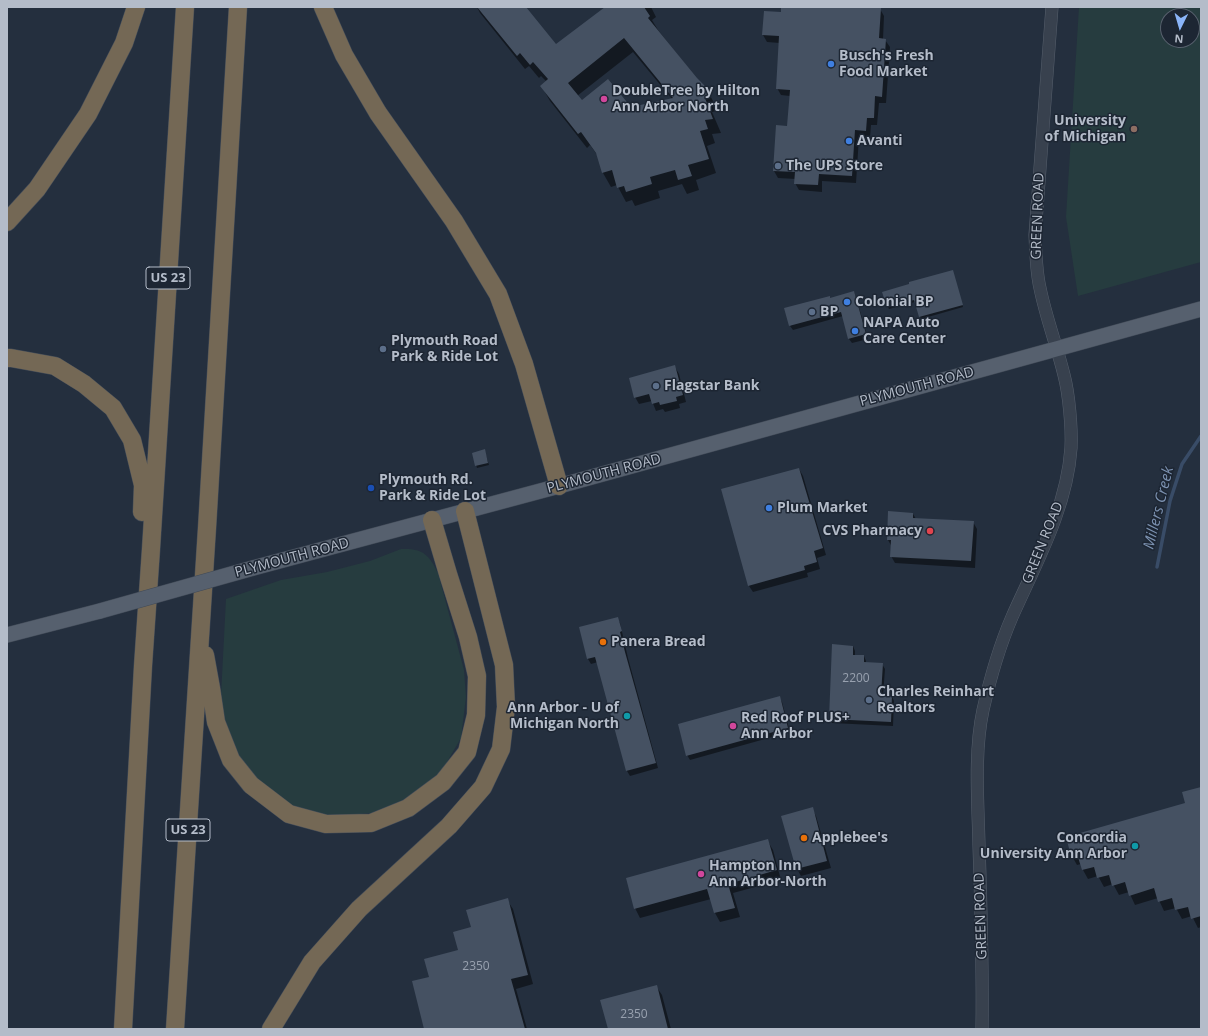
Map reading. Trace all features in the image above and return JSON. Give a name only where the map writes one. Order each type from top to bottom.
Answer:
[{"type":"highway","points":[[7,222],[37,189],[88,114],[124,43],[136,7]]},
{"type":"highway","name":"US 23","points":[[123,1029],[143,666],[185,7]]},
{"type":"highway","name":"US 23","points":[[175,1029],[238,7]]},
{"type":"highway","points":[[323,7],[344,55],[378,113],[454,221],[498,294],[524,364],[559,486]]},
{"type":"highway","points":[[7,358],[55,366],[84,384],[113,408],[132,440],[143,485],[141,549],[143,666]]},
{"type":"highway","points":[[271,1029],[312,962],[359,909],[449,826],[483,787],[501,748],[506,707],[504,665],[465,511]]},
{"type":"highway","points":[[200,631],[216,722],[231,760],[251,785],[289,814],[326,824],[371,823],[408,808],[443,782],[467,752],[476,715],[477,676],[468,637],[432,520]]},
{"type":"main road","name":"PLYMOUTH ROAD","points":[[7,635],[559,486],[1201,309]]},
{"type":"street","name":"GREEN ROAD","points":[[982,1029],[983,941],[978,752],[982,714],[989,684],[1011,618],[1058,511],[1068,472],[1071,446],[1069,407],[1065,376],[1047,320],[1039,286],[1036,260],[1035,235],[1052,7]]},
{"type":"street","points":[[982,1029],[987,1029]]},
{"type":"green space","name":"University of Michigan","points":[[1079,7],[1201,7],[1201,262],[1078,296],[1066,217]]},
{"type":"green space","points":[[401,549],[420,551],[428,557],[438,573],[464,670],[466,697],[461,738],[444,767],[417,796],[373,813],[330,816],[294,806],[266,790],[241,764],[220,715],[226,599],[281,580],[327,572],[370,561]]},
{"type":"building","name":"DoubleTree by Hilton Ann Arbor North","points":[[477,7],[526,7],[556,44],[605,7],[644,7],[650,16],[648,18],[705,86],[708,97],[705,98],[713,119],[705,120],[708,129],[700,131],[709,159],[688,165],[692,176],[678,180],[675,170],[650,177],[652,184],[626,192],[624,186],[617,188],[612,170],[602,173],[596,153],[581,132],[578,134],[540,86],[548,79],[533,62],[530,65],[520,53],[517,56]],"holes":[[[624,38],[673,98],[631,107],[608,79],[582,100],[568,83]]]},
{"type":"building","name":"Busch's Fresh Food Market","points":[[781,7],[881,8],[879,38],[886,39],[882,97],[875,96],[874,118],[867,118],[866,131],[855,130],[852,176],[819,174],[818,185],[794,184],[795,172],[773,171],[776,125],[787,126],[790,90],[776,89],[779,36],[762,35],[764,11],[781,12]]},
{"type":"building","points":[[953,270],[963,305],[919,317],[914,300],[887,307],[882,292],[909,284],[909,282]]},
{"type":"building","points":[[854,291],[866,334],[848,339],[841,312],[789,326],[784,308]]},
{"type":"building","name":"Flagstar Bank","points":[[675,365],[683,395],[676,397],[677,401],[660,405],[659,402],[652,404],[649,394],[634,398],[629,378]]},
{"type":"building","points":[[485,449],[488,463],[475,466],[472,453]]},
{"type":"building","name":"Plum Market","points":[[799,468],[823,548],[814,551],[817,562],[804,566],[805,570],[748,586],[721,489]]},
{"type":"building","name":"CVS Pharmacy","points":[[888,511],[913,513],[913,518],[974,521],[971,561],[890,557],[891,540],[887,540]]},
{"type":"building","name":"Ann Arbor - U of Michigan North","points":[[618,617],[625,652],[656,763],[626,771],[595,657],[587,659],[579,627]]},
{"type":"building","points":[[832,644],[853,646],[853,655],[864,655],[864,662],[883,663],[881,695],[892,695],[891,722],[829,719]]},
{"type":"building","points":[[780,696],[788,728],[686,756],[678,724]]},
{"type":"building","name":"Concordia University Ann Arbor","points":[[1201,787],[1201,916],[1191,919],[1188,907],[1175,910],[1172,898],[1158,902],[1154,888],[1129,896],[1125,882],[1112,886],[1109,875],[1097,878],[1094,867],[1082,870],[1077,854],[1071,856],[1066,837],[1185,803],[1182,792]]},
{"type":"building","name":"Applebee's","points":[[813,807],[827,861],[796,869],[781,816]]},
{"type":"building","name":"Hampton Inn Ann Arbor-North","points":[[768,839],[777,870],[728,884],[735,908],[714,913],[707,889],[634,909],[626,878]]},
{"type":"building","points":[[508,898],[528,975],[511,979],[525,1029],[424,1029],[412,981],[429,977],[424,959],[458,950],[453,932],[471,927],[466,910]]},
{"type":"building","points":[[657,985],[668,1029],[608,1029],[600,1000]]},
{"type":"waterway","name":"Millers Creek","points":[[1157,567],[1170,501],[1182,464],[1201,436]]},
{"type":"place","name":"Busch's Fresh Food Market","points":[[831,64]]},
{"type":"place","name":"DoubleTree by Hilton Ann Arbor North","points":[[604,99]]},
{"type":"place","name":"University of Michigan","points":[[1134,129]]},
{"type":"place","name":"Avanti","points":[[849,141]]},
{"type":"place","name":"The UPS Store","points":[[778,166]]},
{"type":"place","name":"Colonial BP","points":[[847,302]]},
{"type":"place","name":"BP","points":[[812,312]]},
{"type":"place","name":"NAPA Auto Care Center","points":[[855,331]]},
{"type":"place","name":"Plymouth Road Park & Ride Lot","points":[[383,349]]},
{"type":"place","name":"Flagstar Bank","points":[[656,386]]},
{"type":"place","name":"Plymouth Rd. Park & Ride Lot","points":[[371,488]]},
{"type":"place","name":"Plum Market","points":[[769,508]]},
{"type":"place","name":"CVS Pharmacy","points":[[930,531]]},
{"type":"place","name":"Panera Bread","points":[[603,642]]},
{"type":"place","name":"Charles Reinhart Realtors","points":[[869,700]]},
{"type":"place","name":"Ann Arbor - U of Michigan North","points":[[627,716]]},
{"type":"place","name":"Red Roof PLUS+ Ann Arbor","points":[[733,726]]},
{"type":"place","name":"Applebee's","points":[[804,838]]},
{"type":"place","name":"Concordia University Ann Arbor","points":[[1135,846]]},
{"type":"place","name":"Hampton Inn Ann Arbor-North","points":[[701,874]]}]
